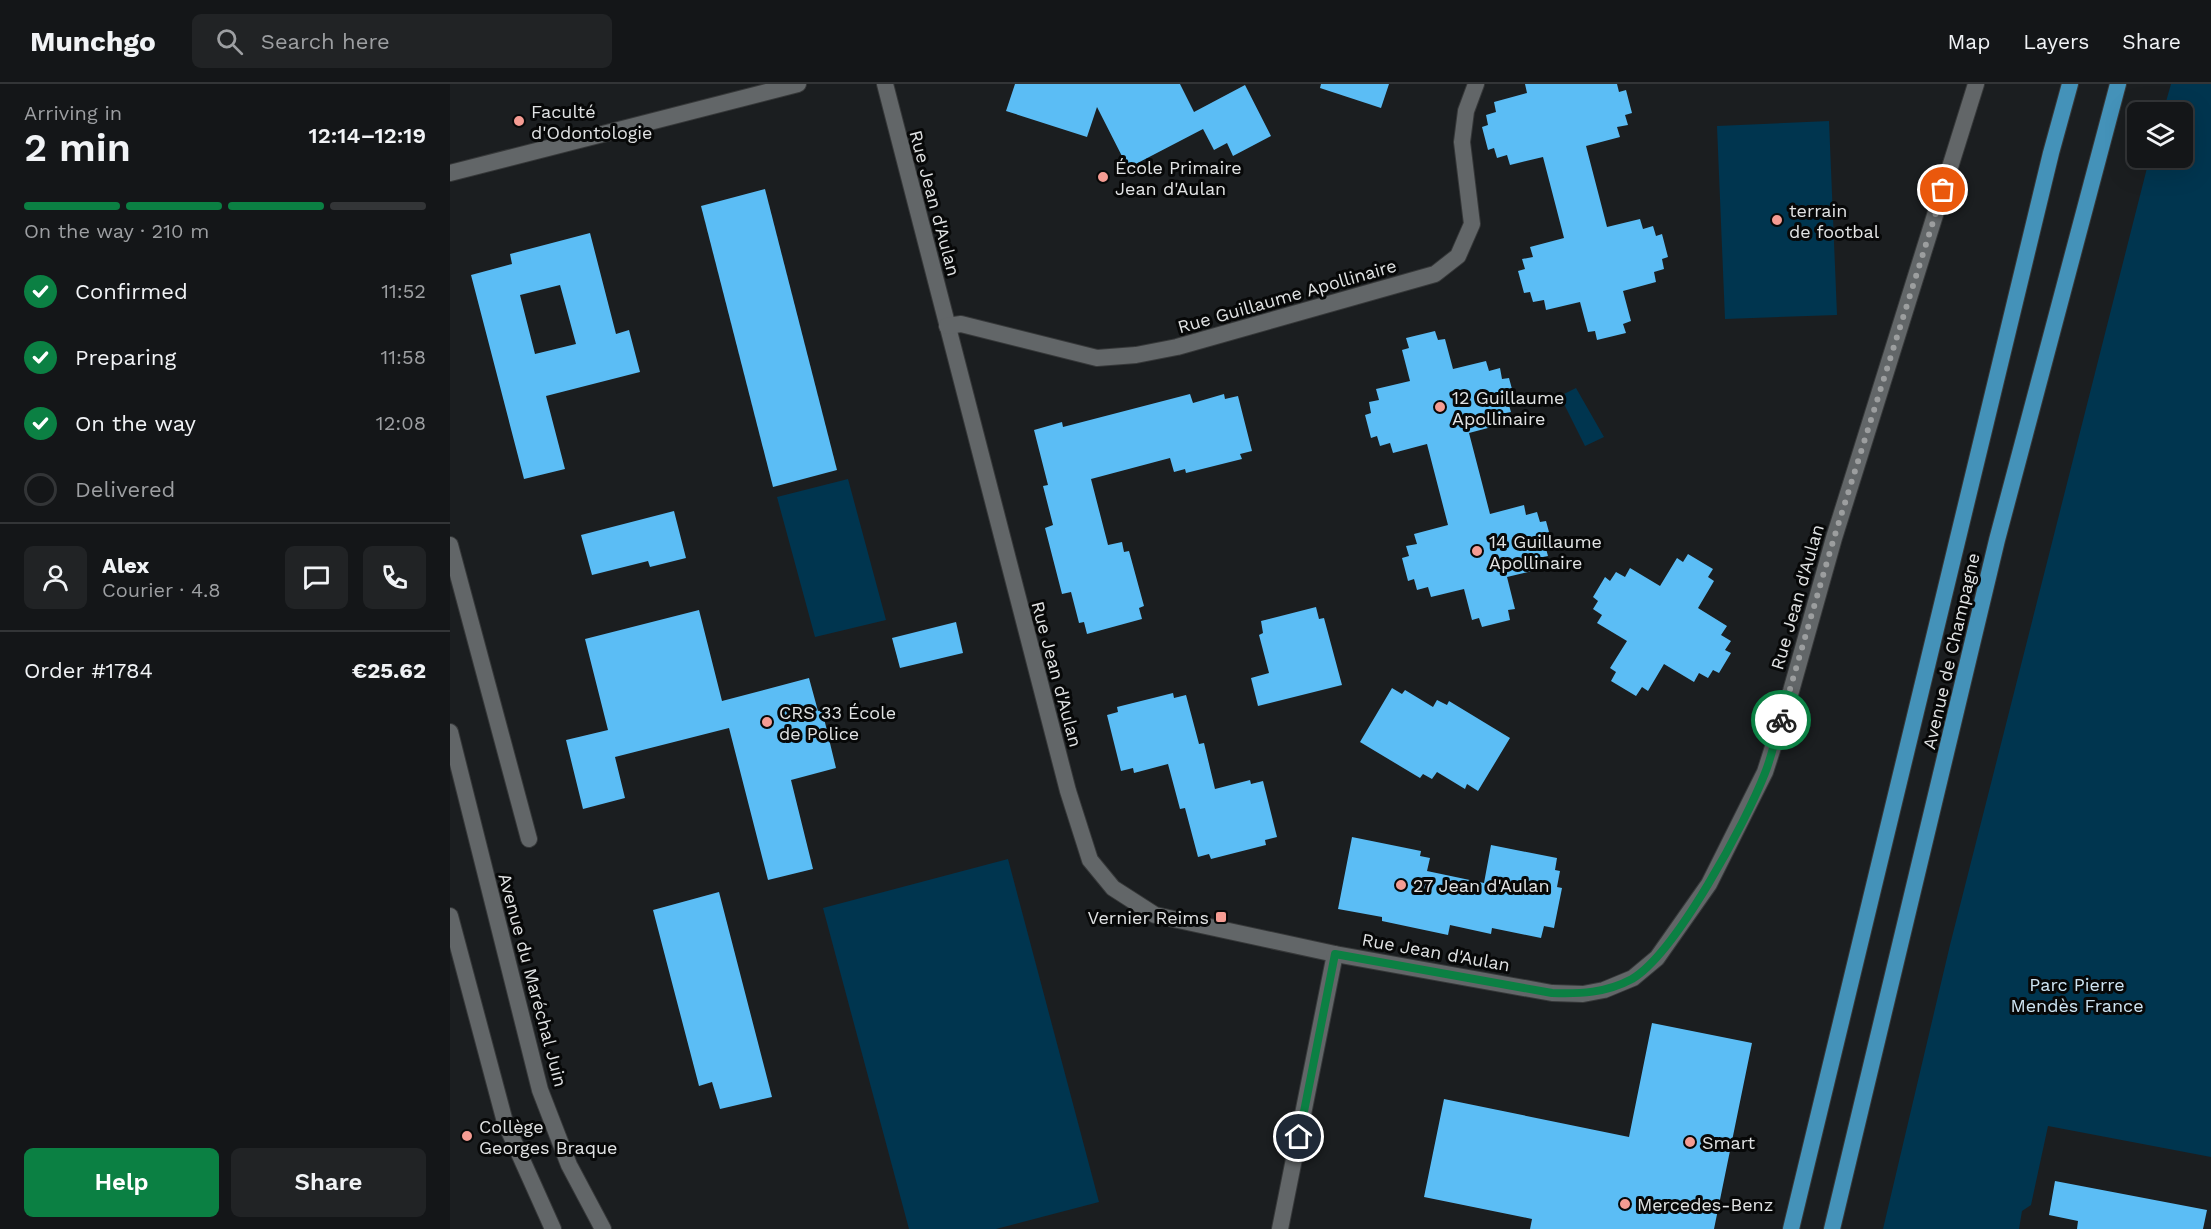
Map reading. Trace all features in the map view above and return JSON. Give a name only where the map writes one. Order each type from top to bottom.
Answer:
[{"type":"main road","name":"Avenue de Champagne","points":[[1791,1229],[2050,153],[2070,84]]},
{"type":"main road","name":"Avenue de Champagne","points":[[1832,1229],[1997,540],[2118,84]]},
{"type":"street","points":[[450,173],[798,84]]},
{"type":"street","name":"Rue Jean d'Aulan","points":[[885,84],[1065,780],[1080,835],[1090,860],[1113,888],[1155,915],[1335,954],[1552,993],[1583,994],[1604,990],[1633,978],[1657,958],[1709,884],[1765,772],[1840,516],[1977,84]]},
{"type":"street","name":"Rue Guillaume Apollinaire","points":[[947,326],[961,324],[1097,358],[1136,355],[1188,344],[1435,274],[1458,256],[1472,224],[1462,142],[1466,111],[1476,84]]},
{"type":"street","points":[[450,545],[529,839]]},
{"type":"street","name":"Avenue du Maréchal Juin","points":[[450,732],[540,1090],[569,1165],[603,1229]]},
{"type":"street","points":[[450,916],[505,1122],[553,1229]]},
{"type":"street","points":[[1280,1229],[1335,954]]},
{"type":"green space","name":"Parc Pierre Mendès France","points":[[2171,84],[2211,84],[2211,1157],[2048,1126],[2031,1205],[2022,1211],[2019,1229],[1883,1229],[1950,945],[2147,168],[2193,168],[2193,102],[2166,102]]},
{"type":"green space","name":"terrain de footbal","points":[[1829,121],[1837,315],[1725,319],[1717,126]]},
{"type":"green space","points":[[1576,388],[1604,437],[1585,446],[1560,396]]},
{"type":"green space","points":[[848,479],[886,620],[815,637],[777,497]]},
{"type":"green space","points":[[1008,859],[1099,1202],[996,1229],[909,1229],[823,908]]},
{"type":"building","points":[[1015,84],[1180,84],[1194,112],[1245,85],[1271,136],[1233,156],[1227,143],[1214,150],[1203,129],[1128,168],[1097,107],[1087,137],[1006,111]]},
{"type":"building","points":[[1321,84],[1389,84],[1381,108],[1320,88]]},
{"type":"building","points":[[1525,84],[1617,84],[1619,92],[1626,90],[1632,113],[1625,115],[1628,125],[1617,127],[1620,137],[1586,146],[1607,227],[1640,219],[1643,229],[1653,226],[1656,236],[1662,234],[1668,257],[1662,259],[1664,269],[1654,272],[1656,282],[1623,291],[1631,321],[1623,324],[1626,333],[1597,340],[1595,331],[1588,332],[1580,302],[1546,310],[1544,300],[1533,302],[1530,292],[1524,293],[1518,271],[1525,269],[1522,259],[1533,257],[1530,247],[1564,238],[1543,157],[1510,165],[1507,155],[1497,158],[1494,148],[1488,150],[1482,127],[1488,125],[1486,115],[1496,112],[1494,102],[1527,93]]},
{"type":"building","points":[[765,189],[837,470],[773,487],[701,206]]},
{"type":"building","points":[[590,233],[616,334],[629,330],[640,372],[546,396],[565,469],[524,479],[471,275],[512,264],[510,254]],"holes":[[[560,285],[576,344],[535,354],[520,295]]]},
{"type":"building","points":[[1435,331],[1438,340],[1445,339],[1453,369],[1486,361],[1489,371],[1500,368],[1502,379],[1509,378],[1515,400],[1508,402],[1511,412],[1500,414],[1503,424],[1469,433],[1490,514],[1524,505],[1526,515],[1537,512],[1540,522],[1546,521],[1552,543],[1545,545],[1548,556],[1538,558],[1540,569],[1507,577],[1515,609],[1508,610],[1510,620],[1482,627],[1479,618],[1472,620],[1464,589],[1431,597],[1428,587],[1417,590],[1414,579],[1408,581],[1402,558],[1409,556],[1406,546],[1417,544],[1414,534],[1448,525],[1427,444],[1393,453],[1390,443],[1380,446],[1377,436],[1371,438],[1365,415],[1371,413],[1369,402],[1379,400],[1376,389],[1410,381],[1402,350],[1409,348],[1406,338]]},
{"type":"building","points":[[1190,394],[1193,403],[1224,394],[1225,399],[1238,396],[1252,451],[1240,454],[1242,459],[1186,473],[1185,469],[1174,472],[1170,458],[1091,479],[1108,545],[1122,542],[1124,552],[1129,551],[1144,606],[1139,608],[1142,619],[1087,634],[1084,622],[1079,623],[1071,592],[1062,594],[1045,528],[1053,525],[1043,486],[1048,485],[1034,430],[1062,422],[1063,427]]},
{"type":"building","points":[[674,511],[686,558],[650,567],[648,561],[592,575],[581,535]]},
{"type":"building","points":[[1688,554],[1713,569],[1708,577],[1714,581],[1698,608],[1727,626],[1721,635],[1731,641],[1725,650],[1731,653],[1719,673],[1713,670],[1708,678],[1699,673],[1694,682],[1664,664],[1648,691],[1642,687],[1636,696],[1611,681],[1616,672],[1610,668],[1627,641],[1597,623],[1602,615],[1593,609],[1598,601],[1593,597],[1605,577],[1610,581],[1616,572],[1625,577],[1630,568],[1660,586],[1677,558],[1683,562]]},
{"type":"building","points":[[1316,607],[1319,619],[1324,618],[1342,685],[1258,706],[1251,678],[1269,673],[1259,635],[1263,633],[1261,621]]},
{"type":"building","points":[[699,610],[722,701],[809,678],[818,711],[822,710],[836,768],[791,780],[813,869],[768,880],[729,728],[615,757],[625,798],[583,809],[566,740],[608,730],[585,639]]},
{"type":"building","points":[[956,622],[963,653],[900,668],[892,638]]},
{"type":"building","points":[[1392,688],[1402,694],[1405,690],[1433,707],[1437,700],[1447,705],[1449,701],[1510,738],[1478,791],[1467,784],[1465,789],[1437,772],[1432,779],[1423,774],[1420,778],[1360,742]]},
{"type":"building","points":[[1173,693],[1174,698],[1186,695],[1199,744],[1204,743],[1215,789],[1250,780],[1251,784],[1263,781],[1277,837],[1265,840],[1266,845],[1211,859],[1209,854],[1198,857],[1185,808],[1180,809],[1168,764],[1134,773],[1133,768],[1121,771],[1107,715],[1118,712],[1117,707]]},
{"type":"building","points":[[1352,837],[1421,851],[1420,856],[1430,858],[1427,871],[1484,883],[1491,845],[1557,858],[1555,870],[1560,871],[1557,887],[1562,888],[1554,928],[1544,926],[1541,938],[1492,928],[1491,934],[1450,925],[1448,935],[1382,921],[1382,917],[1338,909]]},
{"type":"building","points":[[719,892],[772,1097],[720,1109],[712,1082],[699,1086],[653,910]]},
{"type":"building","points":[[1652,1023],[1752,1043],[1714,1229],[1530,1229],[1532,1219],[1424,1197],[1444,1099],[1629,1137]]},
{"type":"building","points":[[2055,1181],[2207,1210],[2203,1229],[2077,1229],[2078,1221],[2049,1215]]},
{"type":"way so far","points":[[1781,720],[1834,538],[1943,190]]},
{"type":"place","name":"Faculté d'Odontologie","points":[[519,121]]},
{"type":"place","name":"École Primaire Jean d'Aulan","points":[[1103,177]]},
{"type":"place","name":"terrain de footbal","points":[[1777,220]]},
{"type":"place","name":"12 Guillaume Apollinaire","points":[[1440,407]]},
{"type":"place","name":"14 Guillaume Apollinaire","points":[[1477,551]]},
{"type":"place","name":"CRS 33 École de Police","points":[[767,722]]},
{"type":"place","name":"27 Jean d'Aulan","points":[[1401,885]]},
{"type":"place","name":"Vernier Reims","points":[[1221,917]]},
{"type":"place","name":"Collège Georges Braque","points":[[467,1136]]},
{"type":"place","name":"Smart","points":[[1690,1142]]},
{"type":"place","name":"Mercedes-Benz","points":[[1625,1204]]},
{"type":"route","points":[[1299,1137],[1335,954],[1552,993],[1583,994],[1604,990],[1633,978],[1657,958],[1709,884],[1765,772],[1781,720]]}]
